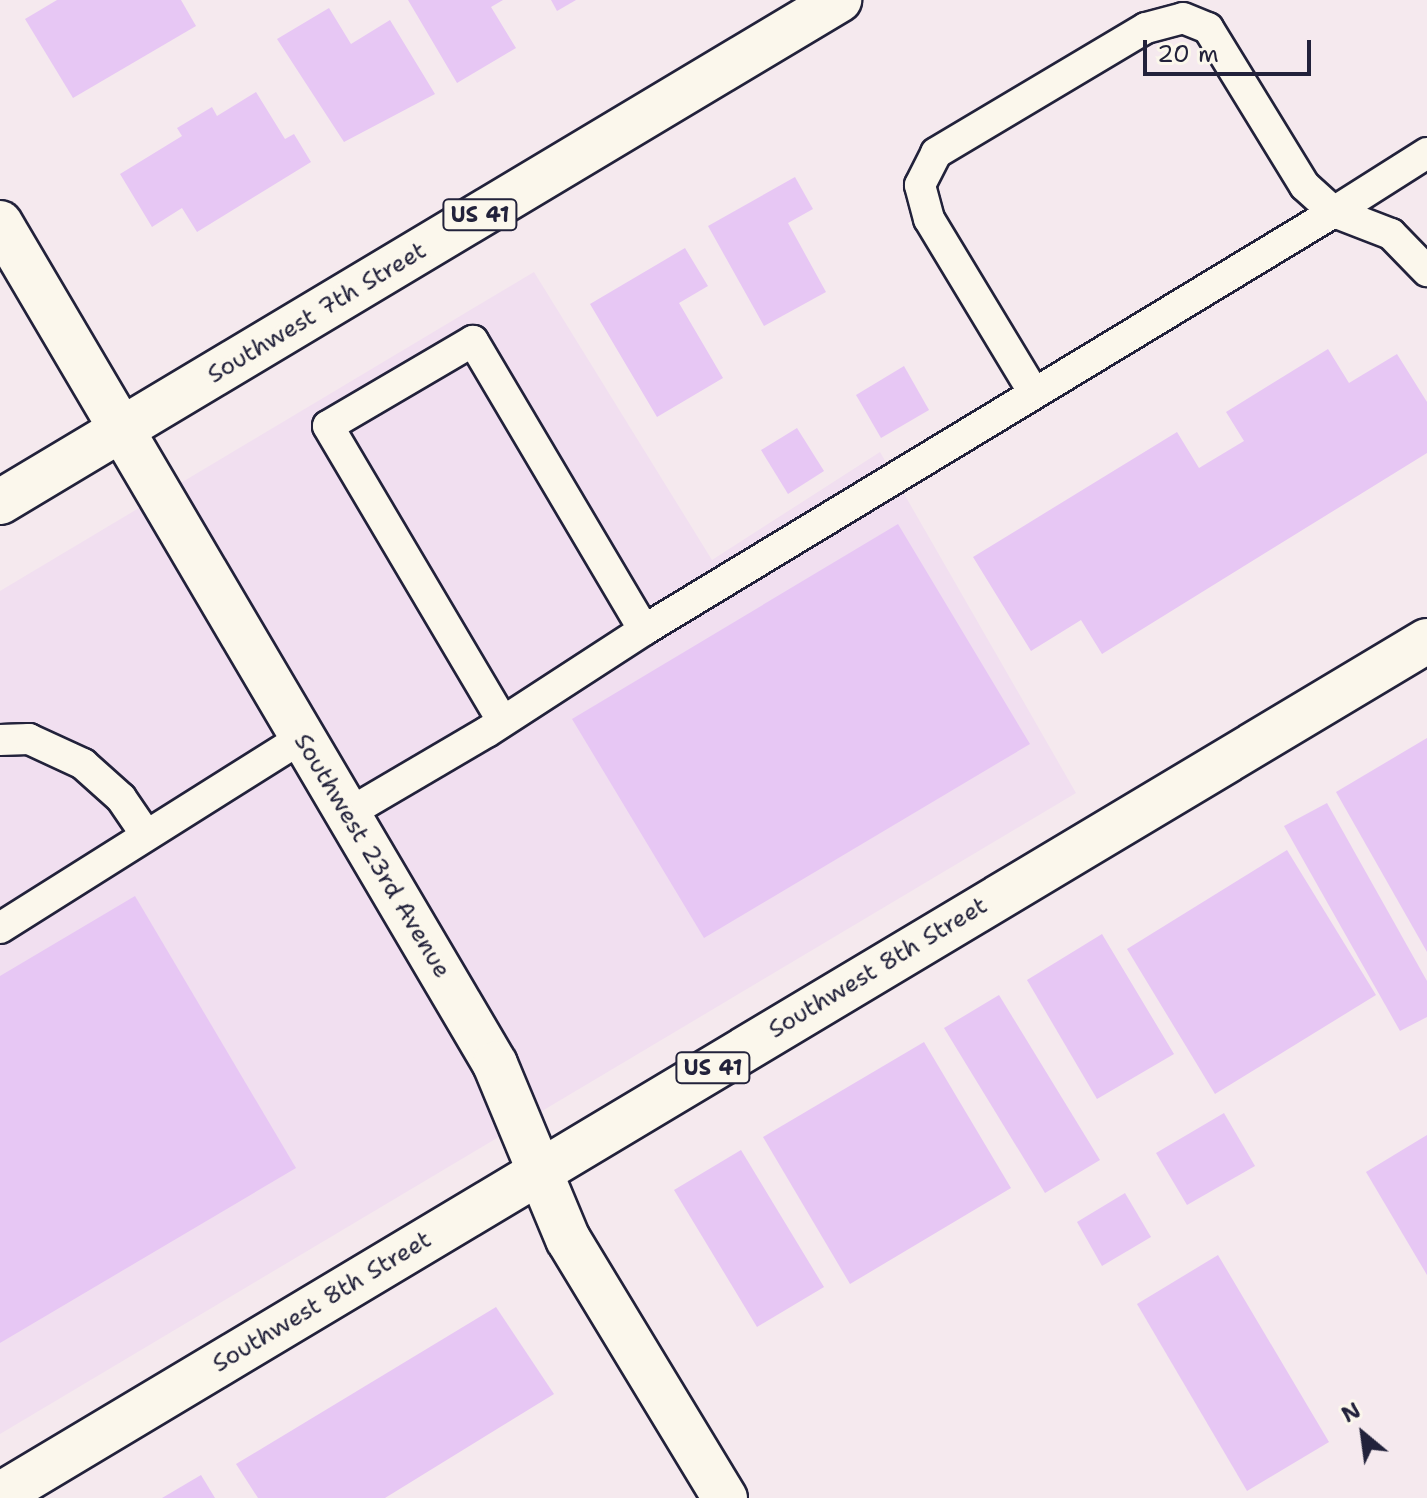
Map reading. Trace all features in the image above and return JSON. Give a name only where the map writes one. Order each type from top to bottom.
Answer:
[{"type":"main road","name":"Southwest 7th Street","points":[[0,502],[839,0]]},
{"type":"main road","name":"Southwest 23rd Avenue","points":[[0,223],[495,1064],[568,1239],[725,1498]]},
{"type":"main road","name":"Southwest 8th Street","points":[[0,1495],[1427,641]]},
{"type":"lane","points":[[1034,393],[929,219],[920,185],[936,153],[1146,28],[1183,18],[1208,28],[1305,186],[1334,212],[1391,234],[1427,271]]},
{"type":"lane","points":[[347,814],[1427,153]]},
{"type":"lane","points":[[502,720],[328,426],[473,341],[644,630]]},
{"type":"lane","points":[[0,928],[145,833],[302,738]]},
{"type":"lane","points":[[0,740],[29,739],[83,764],[121,798],[145,833]]},
{"type":"shaded area","points":[[534,272],[712,560],[880,452],[1076,793],[0,1434],[0,591]]},
{"type":"building","points":[[57,0],[181,0],[196,26],[73,98],[25,19]]},
{"type":"building","points":[[408,0],[503,0],[491,7],[516,48],[457,83]]},
{"type":"building","points":[[551,0],[576,0],[557,11]]},
{"type":"building","points":[[329,8],[351,44],[390,20],[435,94],[344,142],[277,39]]},
{"type":"building","points":[[256,92],[285,139],[294,134],[311,162],[197,232],[182,208],[152,227],[120,174],[182,136],[177,128],[212,107],[217,116]]},
{"type":"building","points":[[795,177],[813,209],[788,223],[826,292],[764,326],[708,226]]},
{"type":"building","points":[[685,248],[708,286],[679,303],[723,378],[657,417],[590,304]]},
{"type":"building","points":[[1328,349],[1349,383],[1397,354],[1427,402],[1427,453],[1102,654],[1081,620],[1031,651],[973,557],[1177,432],[1199,468],[1244,441],[1226,412]]},
{"type":"building","points":[[904,366],[929,410],[881,438],[856,395]]},
{"type":"building","points":[[797,428],[824,471],[788,494],[761,450]]},
{"type":"building","points":[[898,524],[1030,744],[704,938],[572,719]]},
{"type":"building","points":[[1427,738],[1427,952],[1336,792]]},
{"type":"building","points":[[1327,803],[1427,981],[1427,1017],[1400,1031],[1284,826]]},
{"type":"building","points":[[1287,850],[1376,995],[1215,1094],[1127,949]]},
{"type":"building","points":[[135,896],[296,1168],[0,1343],[0,976]]},
{"type":"building","points":[[1102,934],[1174,1054],[1097,1099],[1027,980]]},
{"type":"building","points":[[999,995],[1100,1160],[1045,1193],[944,1028]]},
{"type":"building","points":[[924,1042],[1011,1188],[850,1284],[763,1137]]},
{"type":"building","points":[[1224,1113],[1255,1166],[1187,1205],[1156,1153]]},
{"type":"building","points":[[1427,1135],[1427,1275],[1366,1172]]},
{"type":"building","points":[[741,1150],[824,1287],[757,1327],[674,1190]]},
{"type":"building","points":[[1125,1193],[1151,1237],[1102,1266],[1077,1222]]},
{"type":"building","points":[[1218,1255],[1329,1442],[1247,1491],[1137,1304]]},
{"type":"building","points":[[496,1307],[554,1394],[385,1498],[258,1498],[236,1464]]},
{"type":"building","points":[[201,1475],[215,1498],[162,1498]]}]
